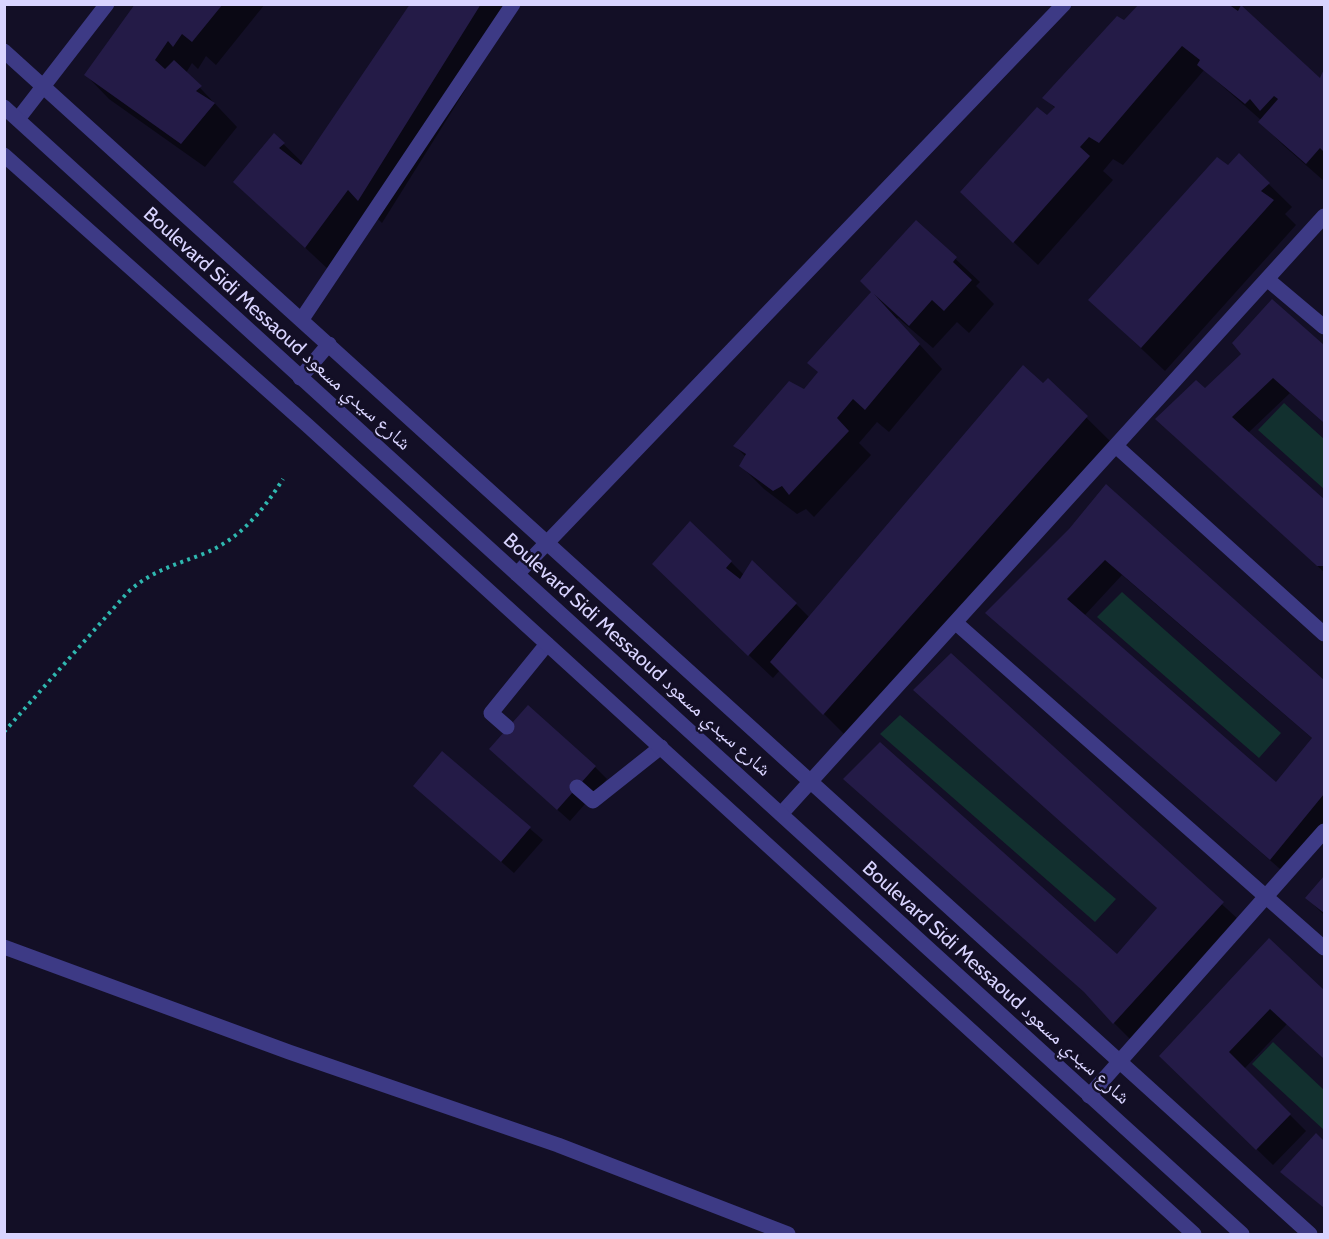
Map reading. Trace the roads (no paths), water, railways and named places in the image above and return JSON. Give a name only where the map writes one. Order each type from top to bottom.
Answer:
[{"type":"street","points":[[18,119],[107,4]]},
{"type":"street","points":[[302,319],[513,4]]},
{"type":"street","points":[[517,574],[1064,4]]},
{"type":"street","points":[[4,51],[548,541],[1310,1234]]},
{"type":"street","name":"Boulevard Sidi Messaoud شارع سيدي مسعود","points":[[4,107],[1242,1234]]},
{"type":"street","points":[[4,155],[661,747],[1194,1234]]},
{"type":"street","points":[[781,814],[1117,447],[1182,370],[1324,216]]},
{"type":"street","points":[[1267,279],[1324,327]]},
{"type":"street","points":[[300,378],[329,344]]},
{"type":"street","points":[[1117,447],[1324,634]]},
{"type":"street","points":[[956,623],[1266,894],[1324,948]]},
{"type":"street","points":[[507,727],[491,713],[547,644]]},
{"type":"street","points":[[577,787],[593,801],[661,747]]},
{"type":"street","points":[[1089,1096],[1324,831]]},
{"type":"street","points":[[4,947],[289,1052],[558,1145],[788,1234]]}]
